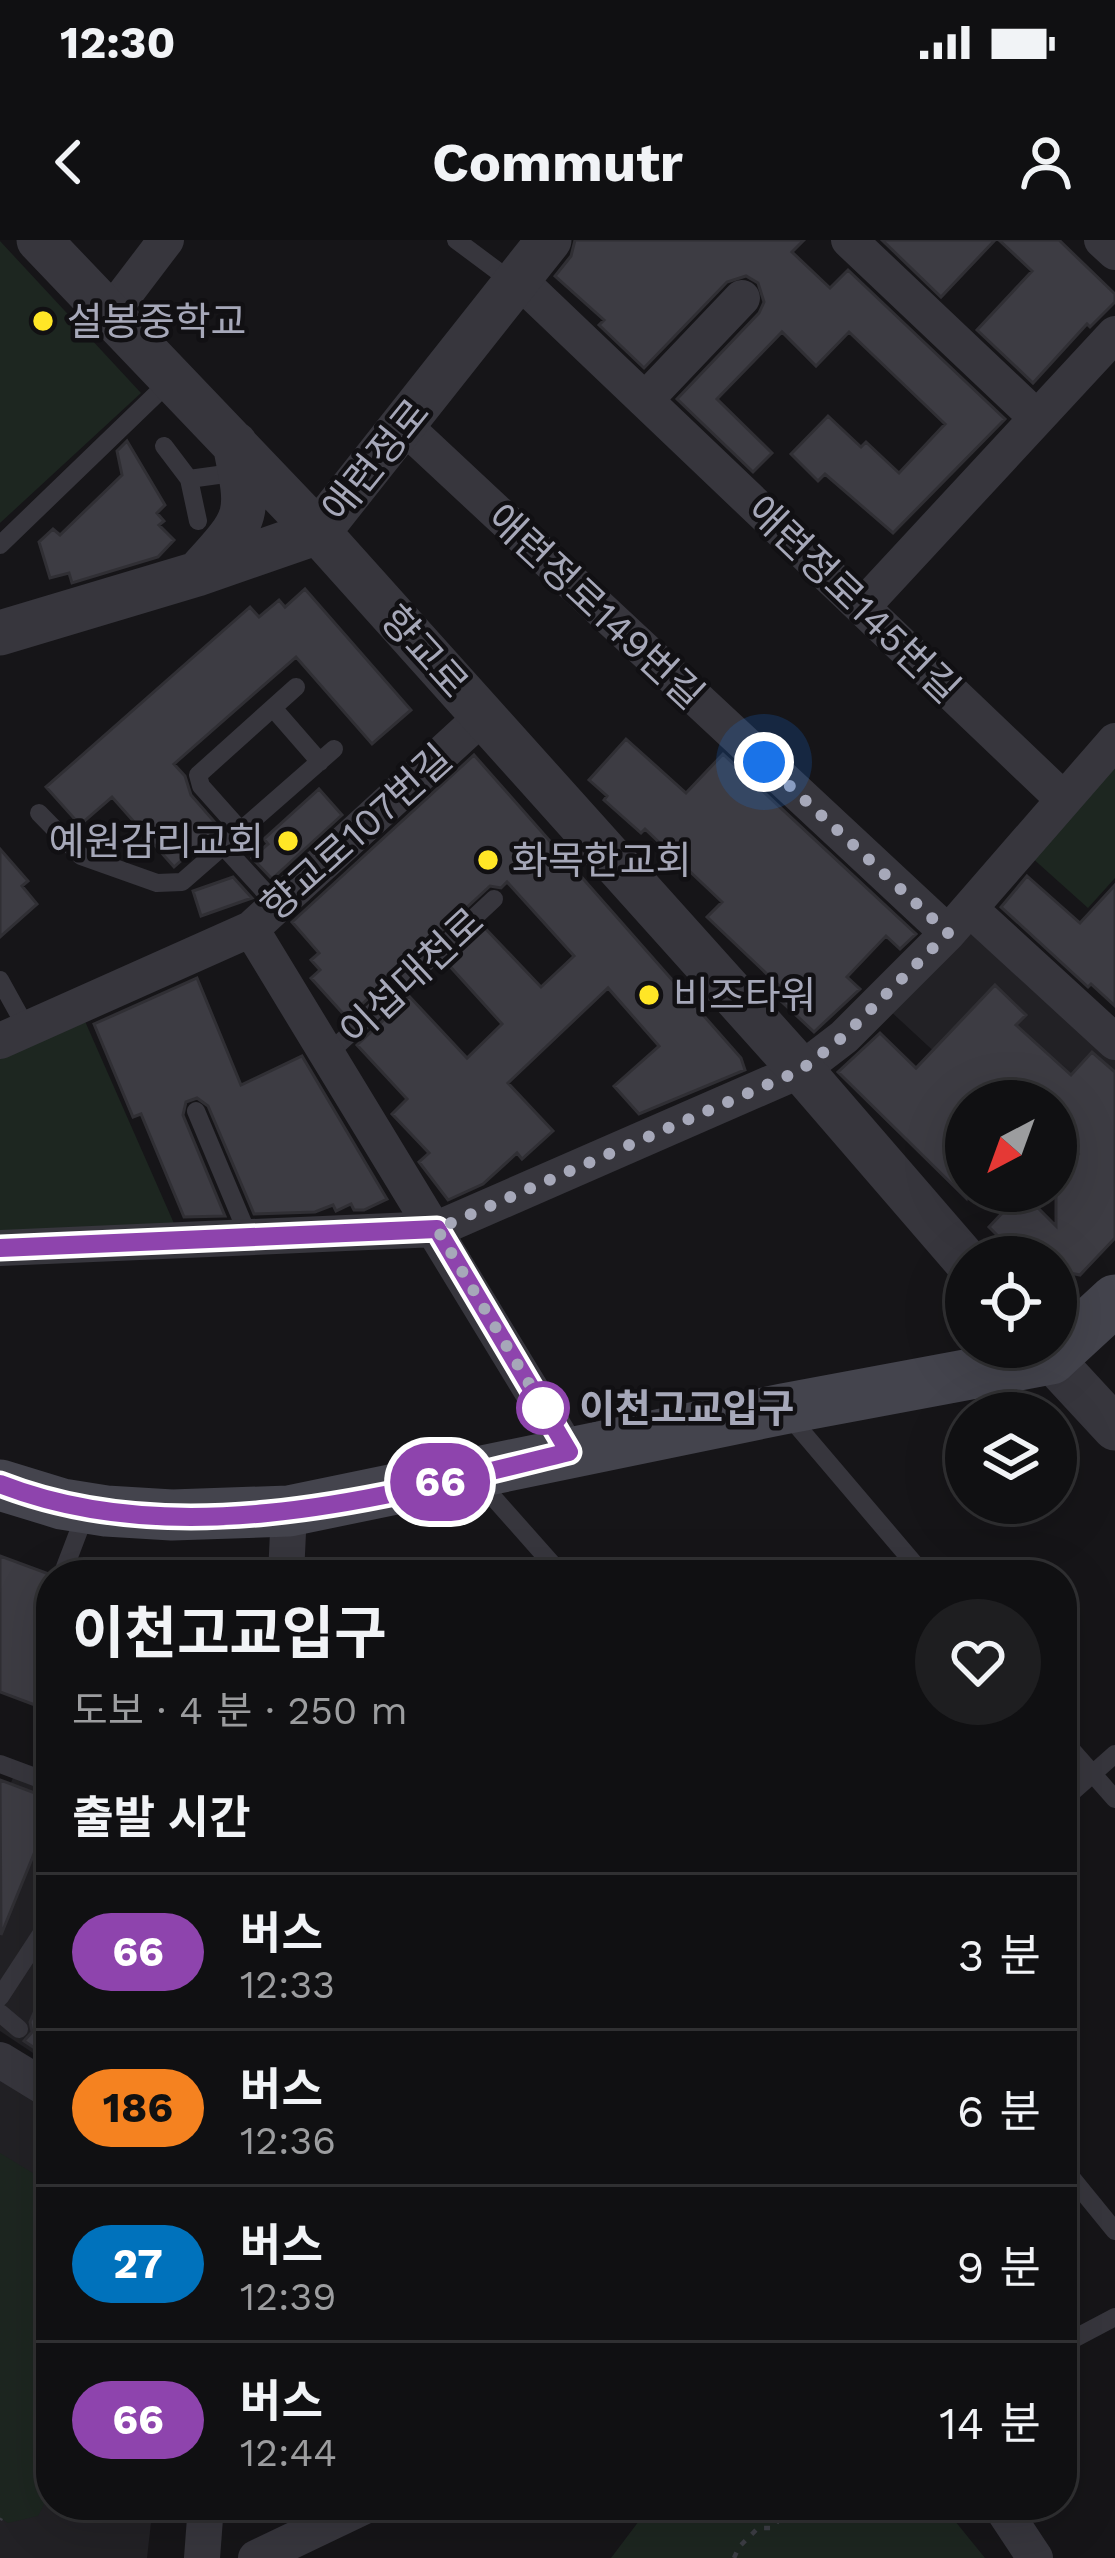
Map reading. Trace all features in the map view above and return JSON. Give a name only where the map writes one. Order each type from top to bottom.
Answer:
[{"type":"main road","points":[[1077,1329],[1115,1300]]},
{"type":"main road","points":[[0,1484],[87,1508],[172,1515],[289,1511],[975,1368]]},
{"type":"street","name":"향교로","points":[[39,240],[172,379],[237,458],[318,532],[945,1237]]},
{"type":"street","points":[[109,315],[166,240]]},
{"type":"street","name":"애련정로","points":[[0,633],[318,532],[549,240]]},
{"type":"street","points":[[849,240],[1037,418]]},
{"type":"street","points":[[1102,240],[1115,252]]},
{"type":"street","name":"애련정로145번길","points":[[517,282],[1062,798]]},
{"type":"street","points":[[645,400],[742,298]]},
{"type":"street","points":[[862,607],[1115,334]]},
{"type":"street","name":"애련정로149번길","points":[[403,425],[959,921]]},
{"type":"street","points":[[197,574],[242,521],[245,505],[237,458]]},
{"type":"street","name":"향교로107번길","points":[[13,1035],[264,917],[483,716]]},
{"type":"street","points":[[0,1248],[437,1229],[801,1070],[844,1036],[959,921],[1115,741]]},
{"type":"street","name":"이섭대천로","points":[[264,917],[328,1054],[569,1452]]},
{"type":"street","points":[[959,921],[1115,1042]]},
{"type":"street","points":[[1059,1368],[1115,1428]]},
{"type":"street","points":[[287,1560],[289,1511]]},
{"type":"street","points":[[9,2044],[36,2074]]},
{"type":"street","points":[[202,2558],[205,2520]]},
{"type":"street","points":[[256,2558],[336,2520]]},
{"type":"street","points":[[1010,2520],[1035,2558]]},
{"type":"lane","points":[[456,240],[517,282]]},
{"type":"lane","points":[[0,545],[172,379]]},
{"type":"lane","points":[[164,446],[188,479],[198,521]]},
{"type":"lane","points":[[188,479],[237,458]]},
{"type":"lane","points":[[242,832],[201,785],[198,775],[296,687]]},
{"type":"lane","points":[[39,813],[81,856],[157,883],[190,877],[327,756],[273,708]]},
{"type":"lane","points":[[224,847],[264,917]]},
{"type":"lane","name":"이섭대천로","points":[[328,1054],[494,899]]},
{"type":"lane","name":"향교로107번길","points":[[0,980],[13,1035]]},
{"type":"lane","points":[[196,1112],[248,1235]]},
{"type":"lane","points":[[783,1409],[911,1560]]},
{"type":"lane","points":[[474,1475],[549,1560]]},
{"type":"lane","points":[[68,1560],[87,1508]]},
{"type":"lane","points":[[1077,1788],[1115,1754]]},
{"type":"lane","points":[[1077,1756],[1115,1799]]},
{"type":"lane","points":[[0,1764],[36,1777]]},
{"type":"lane","points":[[0,1997],[36,1942]]},
{"type":"lane","points":[[0,2013],[9,2044]]},
{"type":"lane","points":[[1077,2184],[1115,2231]]},
{"type":"lane","points":[[1077,2337],[1115,2317]]},
{"type":"path","points":[[734,2558],[758,2528],[773,2528],[779,2520]]},
{"type":"shaded area","name":"설봉중학교","points":[[0,241],[141,393],[0,523]]},
{"type":"shaded area","points":[[1115,763],[1115,878],[1088,908],[1030,856]]},
{"type":"shaded area","points":[[971,917],[1115,1051],[1115,1192],[1077,1157],[1077,1080],[965,1080],[887,1008]]},
{"type":"shaded area","points":[[84,1019],[176,1228],[0,1241],[0,1059]]},
{"type":"shaded area","points":[[14,1775],[36,1784],[36,2055],[0,2031],[0,1811]]},
{"type":"shaded area","points":[[0,2073],[36,2097],[36,2520],[151,2520],[147,2558],[0,2558]]},
{"type":"shaded area","points":[[0,2153],[36,2175],[36,2516],[8,2523],[0,2518]]},
{"type":"shaded area","points":[[640,2520],[954,2520],[985,2558],[611,2558]]},
{"type":"building","points":[[575,240],[804,240],[792,252],[830,288],[848,270],[1005,419],[893,533],[825,474],[818,481],[791,454],[828,416],[899,473],[945,424],[849,332],[816,366],[782,332],[717,399],[772,453],[753,472],[677,399],[759,313],[764,302],[758,283],[746,276],[727,282],[644,368],[599,325],[604,320],[555,276],[571,256]]},
{"type":"building","points":[[882,240],[995,240],[941,297]]},
{"type":"building","points":[[999,240],[1059,240],[1115,294],[1115,302],[1090,327],[1087,324],[1033,383],[977,330],[1032,271]]},
{"type":"building","points":[[127,441],[165,505],[157,513],[164,521],[159,525],[174,540],[158,557],[72,583],[69,573],[50,578],[39,542],[53,529],[60,535],[122,475],[117,451]]},
{"type":"building","points":[[305,589],[411,710],[372,744],[296,657],[174,764],[185,776],[191,795],[219,827],[174,867],[112,797],[80,825],[46,787],[250,607],[259,617],[279,600],[285,607]]},
{"type":"building","points":[[626,739],[686,793],[723,754],[916,934],[900,949],[886,936],[847,977],[860,989],[814,1032],[782,1002],[789,995],[707,917],[722,902],[645,829],[641,833],[604,800],[607,796],[589,780]]},
{"type":"building","points":[[474,755],[741,1058],[745,1070],[639,1114],[614,1086],[659,1046],[608,988],[508,1083],[553,1131],[522,1159],[517,1153],[483,1184],[448,1200],[419,1162],[429,1153],[392,1114],[407,1099],[357,1045],[409,996],[467,1058],[502,1024],[446,962],[484,927],[541,987],[574,956],[507,882],[501,888],[490,886],[347,1018],[311,978],[320,970],[311,960],[319,953],[292,922]]},
{"type":"building","points":[[319,789],[342,815],[272,879],[252,858],[268,844],[264,839]]},
{"type":"building","points":[[0,849],[28,881],[22,886],[37,904],[0,937]]},
{"type":"building","points":[[1027,876],[1080,923],[1115,885],[1115,1006],[1001,907]]},
{"type":"building","points":[[233,877],[252,898],[201,916],[193,891]]},
{"type":"building","points":[[197,978],[241,1085],[302,1056],[387,1199],[364,1210],[354,1210],[351,1204],[336,1211],[333,1205],[315,1212],[254,1214],[208,1106],[197,1098],[186,1102],[183,1115],[225,1216],[184,1217],[141,1114],[133,1117],[94,1024]]},
{"type":"building","points":[[995,985],[1026,1015],[1016,1025],[1071,1075],[1092,1052],[1115,1072],[1115,1238],[1080,1275],[1077,1236],[998,1236],[989,1227],[1003,1212],[1042,1212],[1056,1226],[1056,1212],[1077,1212],[1077,1080],[945,1080],[945,1177],[838,1072],[880,1033],[916,1068]]},
{"type":"building","points":[[0,1556],[36,1569],[36,1705],[0,1692]]},
{"type":"building","points":[[0,1780],[36,1793],[36,1849],[1,1935]]},
{"type":"building","points":[[36,2008],[36,2049],[24,2041],[32,2032],[30,2022]]},
{"type":"bus line","name":"66","points":[[0,1248],[437,1229],[569,1452],[289,1511],[172,1515],[106,1511],[62,1504],[0,1484]]},
{"type":"place","name":"설봉중학교","points":[[43,321]]},
{"type":"place","name":"예원감리교회","points":[[288,841]]},
{"type":"place","name":"화목한교회","points":[[488,860]]},
{"type":"place","name":"비즈타워","points":[[649,995]]},
{"type":"place","name":"이천고교입구","points":[[543,1408]]},
{"type":"route","points":[[543,1408],[547,1414],[437,1229],[801,1070],[829,1050],[948,933],[764,762]]}]
